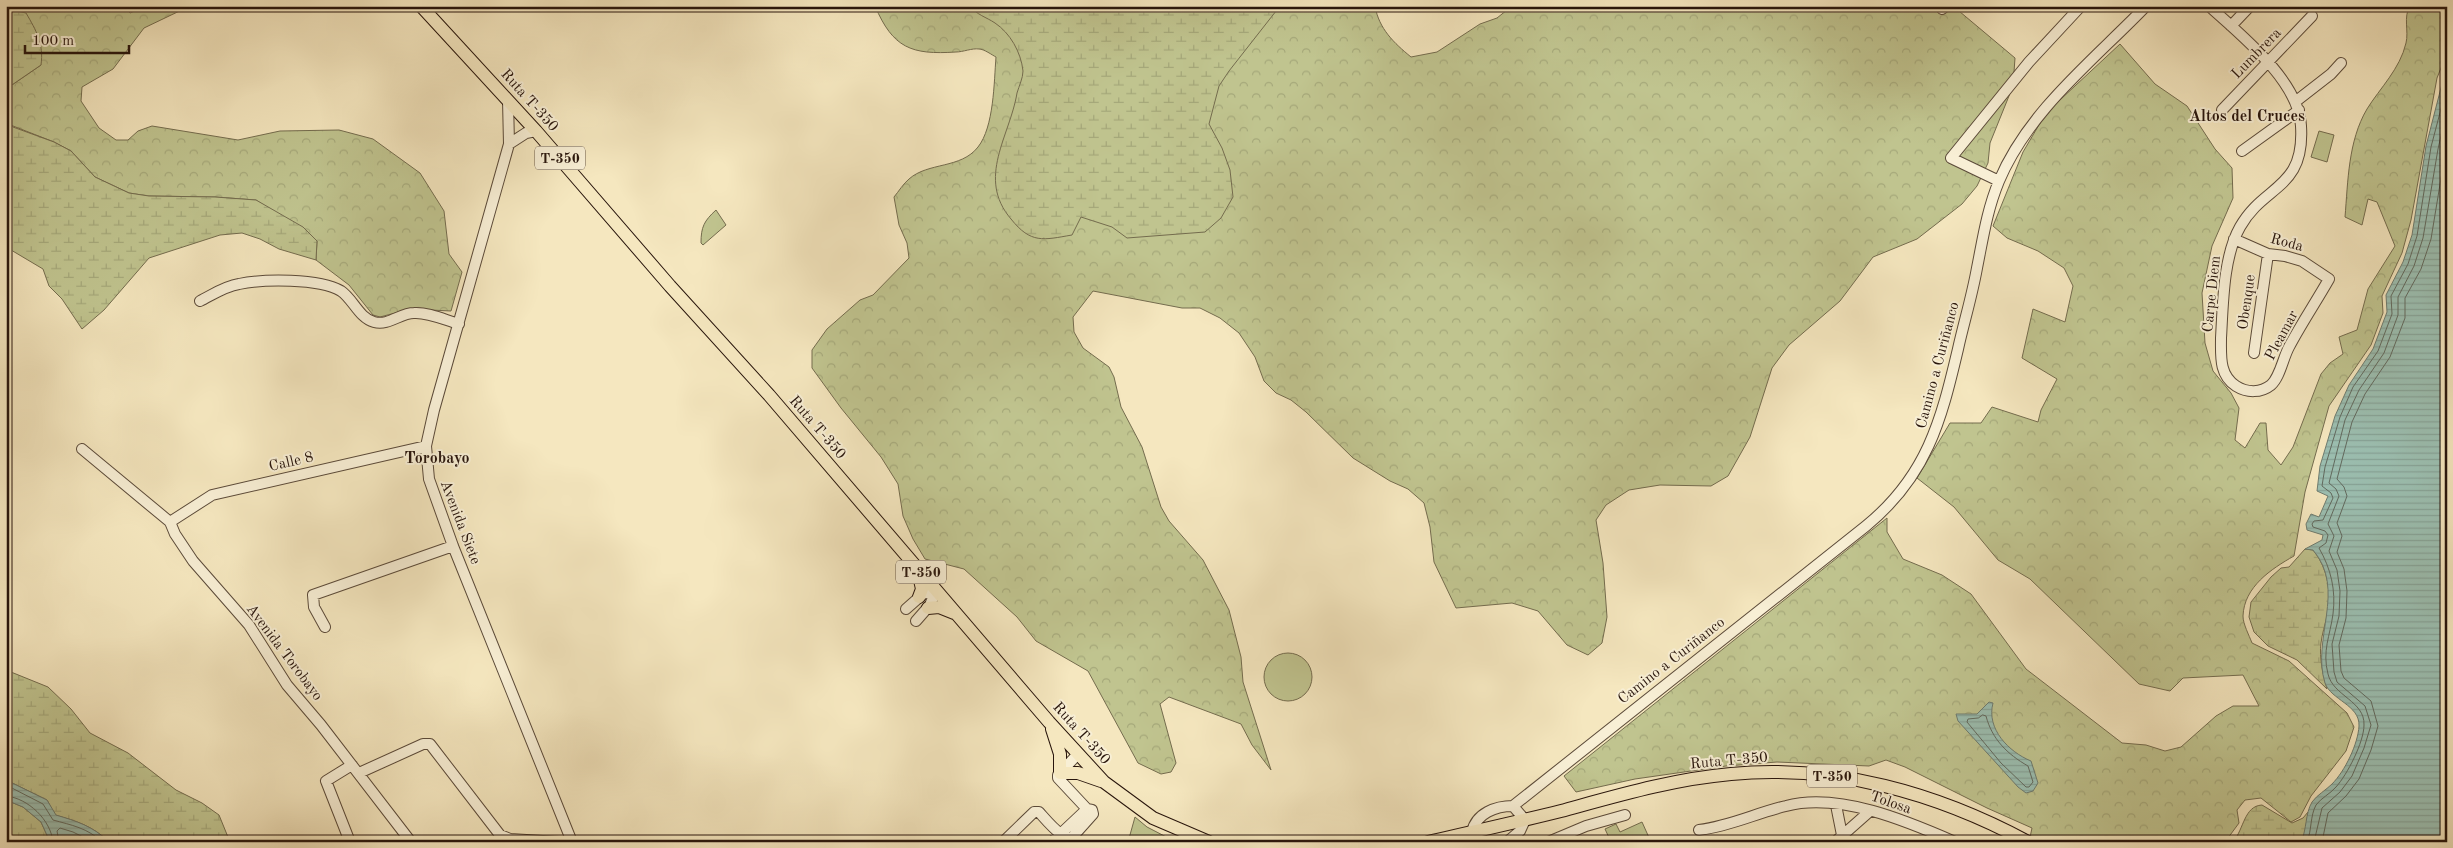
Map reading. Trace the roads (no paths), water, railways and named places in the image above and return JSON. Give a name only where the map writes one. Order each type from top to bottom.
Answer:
[{"type":"main road","name":"Ruta T-350","points":[[421,6],[536,131],[670,286],[769,395],[1049,722],[1104,782],[1153,818],[1209,842]]},
{"type":"main road","points":[[918,568],[922,589],[919,597]]},
{"type":"main road","points":[[928,608],[945,608],[958,616]]},
{"type":"main road","points":[[1049,722],[1058,746],[1060,773],[1078,773],[1104,782]]},
{"type":"main road","name":"Ruta T-350","points":[[1428,842],[1475,837],[1525,820],[1692,779],[1730,774],[1789,772],[1851,779],[1911,792],[1969,813],[2028,842]]},
{"type":"street","points":[[1999,181],[1951,158],[2029,62],[2081,6]]},
{"type":"street","name":"Camino a Curiñanco","points":[[1475,837],[1476,823],[1487,812],[1497,808],[1513,806],[1866,526],[1894,498],[1923,458],[1939,424],[1978,267],[1985,223],[1999,181],[2017,146],[2040,114],[2146,6]]},
{"type":"street","points":[[2209,6],[2268,62],[2297,106]]},
{"type":"street","points":[[2231,26],[2250,6]]},
{"type":"street","name":"Lumbrera","points":[[2222,110],[2312,16]]},
{"type":"street","points":[[2242,151],[2297,106],[2340,63]]},
{"type":"street","name":"Avenida Siete","points":[[508,100],[509,144],[426,446],[428,479],[571,841]]},
{"type":"street","name":"Carpe Diem","points":[[2250,391],[2231,382],[2222,366],[2222,312],[2228,262],[2234,239],[2251,212],[2285,183],[2294,170],[2301,143],[2297,106]]},
{"type":"street","points":[[509,144],[526,133],[536,131]]},
{"type":"street","name":"Roda","points":[[2234,239],[2268,254],[2302,261],[2329,280]]},
{"type":"street","name":"Obenque","points":[[2254,353],[2268,254]]},
{"type":"street","name":"Pleamar","points":[[2250,391],[2263,390],[2275,380],[2290,345],[2329,280]]},
{"type":"street","points":[[200,301],[237,284],[265,281],[310,282],[330,286],[342,292],[366,317],[374,322],[383,323],[416,312],[459,324]]},
{"type":"street","name":"Calle 8","points":[[170,522],[212,495],[426,446]]},
{"type":"street","name":"Avenida Torobayo","points":[[82,449],[170,522],[175,534],[193,561],[249,625],[287,685],[411,842]]},
{"type":"street","points":[[324,627],[314,607],[313,595],[453,546]]},
{"type":"street","points":[[906,609],[919,597],[936,590]]},
{"type":"street","points":[[916,621],[928,608],[936,590]]},
{"type":"street","points":[[350,842],[326,781],[423,744],[430,744],[500,835],[510,838],[558,842]]},
{"type":"street","points":[[1056,838],[1093,814],[1092,810],[1087,809],[1058,779],[1060,773],[1078,754]]},
{"type":"street","name":"Tolosa","points":[[1699,830],[1724,827],[1786,806],[1801,803],[1854,806],[1955,842]]},
{"type":"street","points":[[1836,805],[1839,838]]},
{"type":"street","points":[[1510,841],[1520,831],[1525,820],[1513,806]]},
{"type":"street","points":[[1839,838],[1870,811]]},
{"type":"street","points":[[1003,842],[1034,812],[1039,812],[1056,838],[1086,842]]},
{"type":"street","points":[[1548,842],[1586,826],[1626,815]]},
{"type":"street","points":[[1069,841],[1079,822]]},
{"type":"water","points":[[2447,75],[2447,842],[2301,842],[2312,802],[2342,772],[2353,749],[2359,726],[2355,713],[2328,689],[2325,683],[2322,649],[2328,598],[2327,581],[2323,565],[2313,550],[2305,549],[2322,540],[2323,535],[2307,530],[2306,524],[2311,514],[2319,517],[2328,496],[2317,491],[2320,466],[2335,416],[2349,385],[2373,349],[2387,312],[2386,295],[2403,262],[2412,235],[2426,146],[2443,80]]},
{"type":"water","points":[[1989,702],[1993,703],[1993,722],[2001,738],[2007,746],[2031,761],[2038,783],[2033,791],[2026,793],[2018,787],[1958,721],[1956,714],[1977,714]]},
{"type":"water","points":[[6,780],[47,800],[56,815],[90,828],[109,842],[50,842],[41,822],[23,807],[6,800]]},
{"type":"district","name":"Altos del Cruces","points":[[2247,115]]},
{"type":"district","name":"Torobayo","points":[[437,457]]}]
